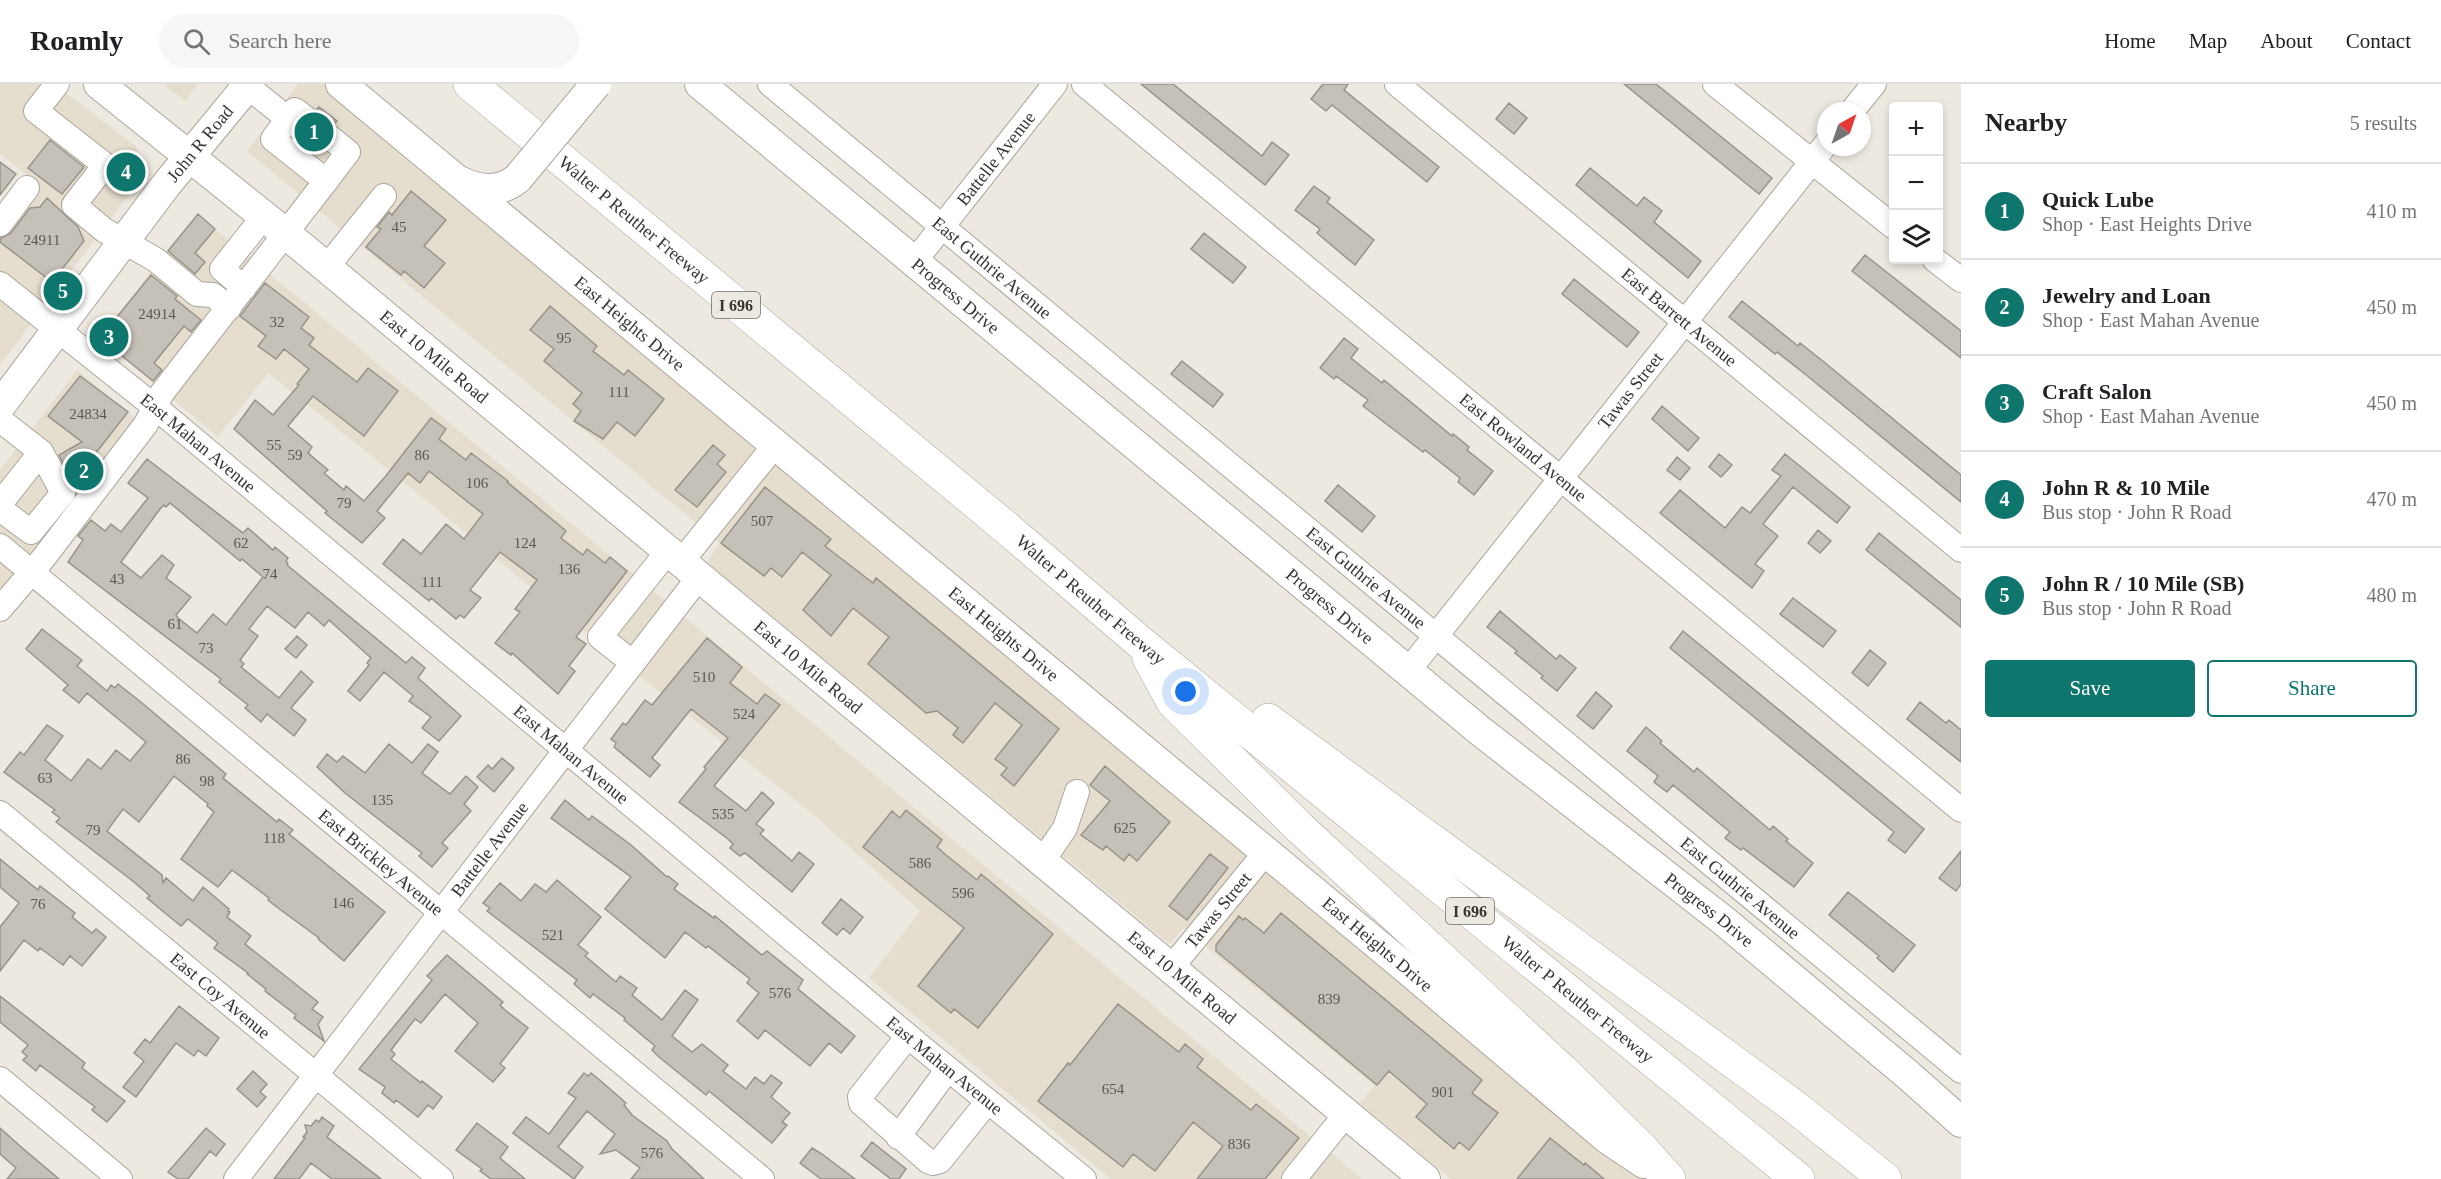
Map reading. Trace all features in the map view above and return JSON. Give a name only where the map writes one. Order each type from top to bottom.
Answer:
[{"type":"highway","name":"Walter P Reuther Freeway","points":[[470,84],[1003,525],[1141,643],[1798,1179]]},
{"type":"highway","points":[[1003,525],[1795,1107],[1885,1179]]},
{"type":"highway","points":[[1141,643],[1173,702],[1300,828],[1578,1086],[1669,1179]]},
{"type":"main road","name":"East 10 Mile Road","points":[[99,84],[190,155],[1425,1179]]},
{"type":"main road","name":"East Heights Drive","points":[[341,84],[1608,1139],[1669,1179]]},
{"type":"main road","points":[[448,175],[471,186],[489,189],[505,186],[518,178],[596,84]]},
{"type":"main road","name":"Progress Drive","points":[[700,84],[1479,730],[1724,921],[1961,1122]]},
{"type":"main road","name":"John R Road","points":[[0,406],[190,155],[248,85]]},
{"type":"street","points":[[57,84],[36,111],[105,165],[74,205],[104,230],[156,260],[197,294],[213,295],[229,308]]},
{"type":"street","name":"East Guthrie Avenue","points":[[770,84],[1961,1071]]},
{"type":"street","name":"Battelle Avenue","points":[[914,262],[1055,84]]},
{"type":"street","name":"East Rowland Avenue","points":[[1084,84],[1961,810]]},
{"type":"street","name":"East Barrett Avenue","points":[[1397,84],[1961,550]]},
{"type":"street","points":[[1715,84],[1817,152]]},
{"type":"street","points":[[1859,102],[1874,84]]},
{"type":"street","points":[[248,85],[305,133],[334,170]]},
{"type":"street","points":[[305,133],[273,139],[334,170]]},
{"type":"street","name":"Tawas Street","points":[[1408,671],[1817,156]]},
{"type":"street","points":[[1822,156],[1889,223]]},
{"type":"street","points":[[0,609],[49,551],[146,424],[162,393],[244,288],[222,269],[334,170]]},
{"type":"street","points":[[0,225],[27,188]]},
{"type":"street","points":[[326,268],[384,196]]},
{"type":"street","points":[[1940,264],[1961,280]]},
{"type":"street","name":"East Mahan Avenue","points":[[0,284],[155,407],[988,1101],[1073,1176]]},
{"type":"street","points":[[0,420],[41,452],[63,493],[31,532],[0,504],[41,452]]},
{"type":"street","name":"Battelle Avenue","points":[[236,1179],[633,663],[683,563],[775,445]]},
{"type":"street","name":"East Brickley Avenue","points":[[0,546],[762,1179]]},
{"type":"street","points":[[633,663],[600,637],[683,563]]},
{"type":"street","points":[[1042,862],[1065,828],[1077,792]]},
{"type":"street","name":"East Coy Avenue","points":[[0,813],[441,1179]]},
{"type":"street","name":"Tawas Street","points":[[1170,969],[1266,852]]},
{"type":"street","points":[[908,1036],[860,1096],[861,1103],[867,1110],[898,1137],[928,1161],[933,1163],[940,1161],[988,1101]]},
{"type":"street","points":[[898,1137],[948,1069]]},
{"type":"street","points":[[0,1079],[120,1179]]},
{"type":"street","points":[[1294,1179],[1346,1114]]},
{"type":"shaded area","points":[[0,84],[54,84],[137,147],[142,177],[0,365],[0,218],[31,178],[0,154]]},
{"type":"shaded area","points":[[163,84],[198,84],[185,101]]},
{"type":"shaded area","points":[[298,84],[326,84],[787,470],[1644,1179],[1451,1179],[1360,1103],[1375,1086],[1183,928],[1171,943],[1166,941],[709,564],[708,560],[720,543],[247,151]]},
{"type":"shaded area","points":[[197,214],[1362,1179],[1111,1179],[869,978],[920,911],[816,817],[268,373],[218,437],[99,338]]},
{"type":"shaded area","points":[[77,370],[152,432],[0,621],[0,470]]},
{"type":"building","points":[[1141,84],[1173,84],[1262,156],[1272,142],[1289,155],[1265,185]]},
{"type":"building","points":[[1323,84],[1348,84],[1344,90],[1439,167],[1427,182],[1332,105],[1326,111],[1311,99]]},
{"type":"building","points":[[1624,84],[1656,84],[1772,178],[1759,194]]},
{"type":"building","points":[[1509,103],[1527,118],[1514,134],[1496,119]]},
{"type":"building","points":[[319,107],[337,121],[335,123],[322,122],[317,109]]},
{"type":"building","points":[[50,140],[84,167],[62,194],[28,168]]},
{"type":"building","points":[[0,162],[16,174],[0,195]]},
{"type":"building","points":[[1590,168],[1637,206],[1644,197],[1662,211],[1654,222],[1701,261],[1688,278],[1576,185]]},
{"type":"building","points":[[1314,186],[1330,198],[1327,202],[1374,240],[1355,265],[1317,233],[1320,229],[1295,210]]},
{"type":"building","points":[[411,191],[446,220],[424,246],[445,263],[424,288],[404,271],[401,275],[366,247],[381,229],[377,227],[389,212],[392,215]]},
{"type":"building","points":[[47,198],[78,227],[84,241],[52,282],[0,242],[1,238],[11,233],[30,208],[40,207]]},
{"type":"building","points":[[198,214],[215,229],[195,253],[205,262],[195,274],[168,251]]},
{"type":"building","points":[[1204,233],[1246,267],[1233,283],[1191,249]]},
{"type":"building","points":[[1865,255],[1961,331],[1961,358],[1852,271]]},
{"type":"building","points":[[151,275],[201,320],[191,332],[184,326],[154,363],[162,370],[153,381],[100,338]]},
{"type":"building","points":[[1574,279],[1639,332],[1627,347],[1562,294]]},
{"type":"building","points":[[265,283],[309,317],[301,328],[314,338],[309,345],[357,382],[368,368],[398,391],[364,436],[313,396],[288,426],[312,447],[308,453],[328,470],[324,473],[344,490],[346,486],[364,501],[431,418],[446,429],[439,439],[466,460],[471,453],[508,481],[566,531],[561,538],[583,555],[587,549],[605,563],[610,557],[627,571],[576,637],[586,644],[569,666],[575,671],[558,694],[512,653],[511,655],[495,643],[520,612],[515,609],[537,580],[500,552],[470,590],[481,598],[464,618],[460,615],[456,619],[431,598],[429,601],[383,564],[403,539],[421,554],[446,524],[464,539],[483,514],[429,471],[420,483],[408,473],[377,511],[385,518],[362,543],[325,513],[327,511],[234,429],[255,400],[273,415],[299,385],[297,384],[309,369],[284,349],[276,359],[258,346],[266,336],[240,316]]},
{"type":"building","points":[[1742,301],[1798,346],[1800,343],[1824,362],[1961,475],[1961,502],[1805,374],[1777,352],[1775,354],[1729,317]]},
{"type":"building","points":[[550,306],[597,346],[593,351],[624,375],[628,370],[664,399],[635,436],[617,422],[603,439],[574,421],[581,411],[573,404],[582,393],[544,361],[554,349],[530,330]]},
{"type":"building","points":[[1344,338],[1358,349],[1351,358],[1382,383],[1384,380],[1452,436],[1453,434],[1469,447],[1467,450],[1493,471],[1474,495],[1458,482],[1460,478],[1363,406],[1368,400],[1336,376],[1334,379],[1320,368]]},
{"type":"building","points":[[1182,361],[1223,394],[1213,407],[1171,374]]},
{"type":"building","points":[[80,376],[128,412],[95,454],[101,459],[76,489],[59,455],[82,442],[48,416]]},
{"type":"building","points":[[1662,406],[1699,438],[1688,451],[1652,419]]},
{"type":"building","points":[[713,445],[725,455],[717,464],[726,472],[697,507],[675,490]]},
{"type":"building","points":[[1719,454],[1732,465],[1721,477],[1709,467]]},
{"type":"building","points":[[1785,454],[1850,507],[1837,523],[1793,487],[1763,524],[1778,536],[1755,564],[1764,571],[1752,588],[1660,513],[1680,490],[1725,528],[1742,507],[1750,513],[1781,476],[1772,470]]},
{"type":"building","points":[[1677,457],[1690,468],[1680,480],[1667,470]]},
{"type":"building","points":[[147,459],[243,533],[248,528],[273,550],[275,547],[288,558],[287,565],[406,663],[412,657],[425,668],[418,678],[461,716],[439,741],[422,728],[431,717],[409,701],[413,696],[384,672],[360,701],[348,691],[369,665],[367,663],[371,658],[329,620],[324,626],[308,612],[295,628],[267,606],[249,629],[258,636],[240,660],[244,664],[241,667],[279,698],[301,671],[313,682],[291,708],[306,720],[294,736],[267,714],[261,722],[245,708],[248,705],[219,682],[221,679],[68,562],[83,540],[78,536],[91,520],[105,531],[111,524],[121,532],[148,498],[128,483]],"holes":[[[170,503],[240,561],[242,559],[263,577],[226,625],[213,614],[197,633],[176,615],[191,597],[166,578],[174,565],[162,555],[141,578],[121,562],[160,509]]]},
{"type":"building","points":[[1338,485],[1375,516],[1362,532],[1325,501]]},
{"type":"building","points":[[765,487],[831,539],[825,546],[873,583],[876,578],[1059,729],[1014,786],[1001,775],[1007,768],[995,759],[1022,725],[995,703],[963,743],[953,735],[958,728],[937,711],[926,713],[868,664],[889,637],[853,608],[831,636],[803,610],[831,575],[802,552],[782,577],[771,568],[764,576],[721,543]]},
{"type":"building","points":[[1818,530],[1831,541],[1820,553],[1808,543]]},
{"type":"building","points":[[1879,533],[1961,600],[1961,627],[1866,550]]},
{"type":"building","points":[[1793,598],[1836,631],[1823,647],[1780,614]]},
{"type":"building","points":[[1500,611],[1556,659],[1560,655],[1576,668],[1557,691],[1515,653],[1517,651],[1487,627]]},
{"type":"building","points":[[42,629],[82,660],[77,666],[107,691],[111,685],[115,688],[118,684],[142,703],[226,774],[223,778],[277,822],[279,819],[293,830],[289,834],[385,912],[344,961],[319,938],[232,870],[218,887],[181,859],[214,812],[207,806],[208,804],[174,776],[139,822],[123,809],[107,831],[162,875],[163,883],[166,878],[193,901],[203,887],[229,909],[227,917],[251,936],[245,944],[318,1002],[312,1009],[323,1017],[318,1024],[324,1041],[294,1018],[296,1015],[265,991],[266,989],[248,973],[214,948],[218,943],[188,919],[181,926],[147,898],[150,896],[134,882],[56,822],[60,818],[52,812],[55,810],[4,772],[20,752],[24,755],[47,725],[63,736],[45,760],[71,781],[88,759],[101,769],[116,750],[130,761],[146,742],[87,693],[79,703],[63,690],[68,685],[26,649]]},
{"type":"building","points":[[1683,631],[1924,829],[1905,853],[1888,840],[1894,832],[1670,648]]},
{"type":"building","points":[[297,636],[307,645],[296,658],[285,649]]},
{"type":"building","points":[[707,638],[742,667],[730,683],[757,704],[765,694],[780,705],[714,786],[746,811],[762,792],[774,803],[756,824],[764,830],[760,834],[792,861],[799,852],[814,864],[792,892],[745,853],[740,856],[730,848],[733,844],[728,839],[679,802],[728,738],[691,709],[652,758],[660,765],[650,777],[614,747],[616,743],[611,739],[623,723],[626,725],[645,700],[652,705]]},
{"type":"building","points":[[1870,650],[1886,663],[1868,686],[1852,673]]},
{"type":"building","points":[[1596,692],[1612,706],[1593,729],[1577,716]]},
{"type":"building","points":[[1920,702],[1946,723],[1949,720],[1961,730],[1961,762],[1907,719]]},
{"type":"building","points":[[1646,727],[1662,741],[1660,743],[1694,772],[1697,768],[1770,830],[1773,826],[1788,839],[1786,841],[1813,863],[1794,887],[1743,848],[1741,850],[1725,838],[1730,832],[1673,785],[1667,792],[1654,782],[1658,776],[1627,751]]},
{"type":"building","points":[[389,744],[412,763],[428,744],[438,752],[422,773],[450,794],[466,776],[478,787],[464,804],[471,811],[442,843],[448,848],[432,867],[419,856],[422,853],[345,793],[317,767],[327,754],[337,762],[343,756],[365,773]]},
{"type":"building","points":[[502,758],[514,768],[494,792],[477,777],[488,765],[492,769]]},
{"type":"building","points":[[1105,766],[1170,822],[1137,861],[1129,854],[1124,861],[1106,846],[1103,850],[1081,835],[1110,801],[1090,785]]},
{"type":"building","points":[[565,800],[589,820],[592,816],[631,845],[678,884],[674,889],[714,918],[715,916],[762,955],[767,951],[803,980],[798,989],[855,1036],[841,1053],[829,1043],[810,1066],[765,1030],[758,1039],[737,1021],[759,993],[747,983],[750,979],[708,946],[706,948],[685,932],[665,958],[605,909],[631,877],[551,818]]},
{"type":"building","points":[[906,810],[942,840],[937,847],[946,855],[977,880],[981,874],[1053,934],[978,1028],[954,1009],[951,1013],[918,986],[964,928],[863,847],[892,811],[900,818]]},
{"type":"building","points":[[1961,851],[1961,884],[1956,891],[1939,878]]},
{"type":"building","points":[[1210,854],[1228,868],[1187,920],[1169,906]]},
{"type":"building","points":[[0,859],[38,890],[40,886],[75,913],[72,917],[92,933],[96,929],[106,937],[82,966],[70,956],[63,965],[40,948],[38,951],[24,940],[0,971],[0,927],[19,903],[0,887]]},
{"type":"building","points":[[557,880],[601,917],[578,945],[588,953],[585,956],[616,982],[620,976],[637,988],[632,995],[662,1020],[685,990],[698,1000],[672,1036],[692,1052],[702,1044],[728,1065],[723,1071],[746,1089],[755,1077],[764,1084],[771,1075],[782,1083],[771,1097],[790,1113],[782,1122],[787,1125],[772,1143],[709,1091],[706,1095],[659,1057],[652,1050],[655,1046],[624,1020],[625,1018],[593,994],[590,998],[574,984],[577,980],[487,911],[490,908],[483,903],[500,883],[521,901],[535,884],[546,892]]},
{"type":"building","points":[[1848,892],[1915,945],[1893,972],[1877,958],[1879,956],[1829,915]]},
{"type":"building","points":[[841,899],[863,917],[850,934],[843,928],[837,935],[822,923]]},
{"type":"building","points":[[1281,913],[1482,1080],[1472,1093],[1498,1113],[1469,1150],[1459,1142],[1454,1149],[1416,1117],[1427,1104],[1389,1071],[1377,1085],[1216,951],[1216,945],[1239,916],[1264,933]]},
{"type":"building","points":[[447,955],[503,1002],[500,1005],[528,1028],[500,1064],[505,1068],[493,1082],[455,1051],[478,1023],[445,994],[421,1023],[415,1019],[391,1050],[395,1054],[391,1059],[442,1097],[433,1109],[428,1105],[418,1117],[396,1100],[394,1103],[382,1093],[385,1087],[359,1069],[432,980],[427,976]]},
{"type":"building","points":[[0,996],[85,1063],[82,1068],[125,1101],[107,1122],[92,1110],[95,1107],[40,1065],[36,1071],[23,1060],[27,1056],[22,1052],[28,1045],[0,1022]]},
{"type":"building","points":[[1118,1004],[1179,1052],[1185,1044],[1203,1059],[1197,1067],[1251,1110],[1256,1104],[1299,1138],[1265,1179],[1197,1179],[1223,1146],[1193,1122],[1155,1171],[1133,1154],[1123,1167],[1038,1101]]},
{"type":"building","points":[[179,1006],[219,1038],[206,1056],[198,1050],[194,1056],[176,1043],[136,1097],[123,1087],[144,1061],[134,1053],[145,1039],[150,1043]]},
{"type":"building","points":[[253,1071],[267,1084],[260,1092],[266,1097],[257,1107],[237,1089]]},
{"type":"building","points":[[584,1073],[588,1076],[591,1073],[626,1103],[624,1105],[632,1115],[667,1141],[672,1149],[704,1179],[631,1179],[640,1168],[616,1150],[600,1154],[615,1134],[587,1111],[558,1147],[583,1167],[574,1179],[513,1133],[526,1117],[549,1134],[576,1098],[568,1093]]},
{"type":"building","points":[[322,1117],[334,1126],[327,1137],[381,1179],[332,1179],[311,1163],[299,1179],[274,1179],[305,1138],[303,1137],[307,1132],[305,1125],[311,1126],[316,1120],[319,1122]]},
{"type":"building","points":[[477,1123],[508,1147],[500,1158],[525,1179],[491,1179],[480,1171],[482,1169],[456,1150]]},
{"type":"building","points":[[0,1128],[59,1179],[7,1179],[16,1168],[0,1154]]},
{"type":"building","points":[[206,1128],[225,1144],[216,1156],[210,1151],[188,1179],[178,1179],[168,1172]]},
{"type":"building","points":[[1550,1138],[1584,1165],[1585,1163],[1604,1179],[1517,1179]]},
{"type":"building","points":[[872,1142],[906,1169],[899,1179],[891,1179],[861,1156]]},
{"type":"building","points":[[812,1148],[855,1179],[821,1179],[800,1163]]},
{"type":"tunnel","points":[[296,137],[314,152]]},
{"type":"place","name":"Quick Lube","points":[[314,132]]},
{"type":"place","name":"John R & 10 Mile","points":[[126,172]]},
{"type":"place","name":"John R / 10 Mile (SB)","points":[[63,291]]},
{"type":"place","name":"Craft Salon","points":[[109,337]]},
{"type":"place","name":"Jewelry and Loan","points":[[84,471]]}]
